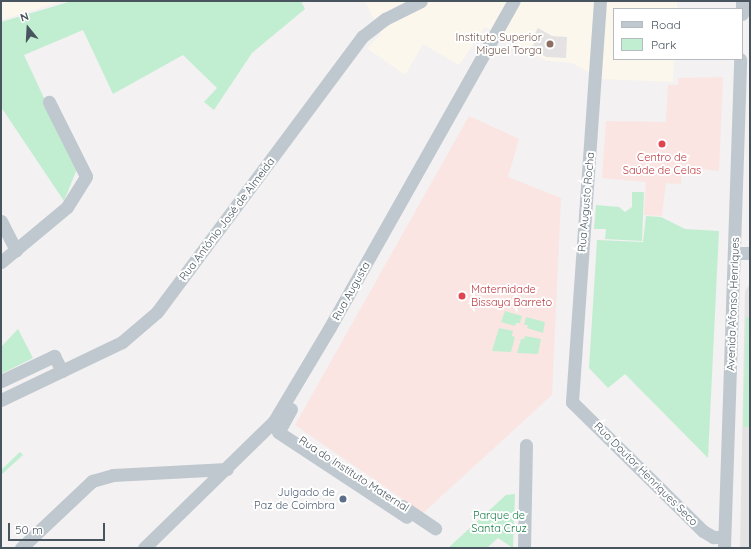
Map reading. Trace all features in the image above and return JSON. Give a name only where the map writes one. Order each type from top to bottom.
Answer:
[{"type":"street","name":"Rua António José de Almeida","points":[[1,400],[129,338],[157,312],[363,36],[385,19],[421,1]]},
{"type":"street","name":"Rua Augusta","points":[[144,548],[227,469],[278,424],[330,327],[514,1]]},
{"type":"street","points":[[407,517],[278,432],[278,424],[523,1]]},
{"type":"street","points":[[568,399],[566,381],[591,1]]},
{"type":"street","name":"Rua Augusto Rocha","points":[[568,399],[600,1]]},
{"type":"street","name":"Avenida Afonso Henriques","points":[[724,542],[740,60]]},
{"type":"street","points":[[1,262],[67,207],[86,176],[49,102]]},
{"type":"street","points":[[1,221],[16,250]]},
{"type":"street","points":[[734,253],[750,253]]},
{"type":"street","points":[[1,381],[54,356],[62,371]]},
{"type":"street","name":"Rua Doutor Henriques Seco","points":[[568,399],[703,531],[724,542]]},
{"type":"street","name":"Rua do Instituto Maternal","points":[[278,424],[435,528]]},
{"type":"street","points":[[524,548],[526,445]]},
{"type":"street","points":[[21,548],[92,481],[113,475],[227,469]]},
{"type":"shaded area","points":[[1,1],[62,1],[1,20]]},
{"type":"shaded area","points":[[365,1],[677,1],[677,8],[613,8],[613,60],[674,60],[673,82],[601,79],[572,63],[547,61],[485,27],[459,65],[423,44],[405,75],[367,48],[381,34]]},
{"type":"shaded area","name":"Instituto Superior Miguel Torga","points":[[538,28],[552,36],[567,37],[566,58],[546,57],[531,48],[535,42],[531,40]]},
{"type":"shaded area","name":"Centro de Saúde de Celas","points":[[723,77],[719,171],[682,167],[681,184],[666,183],[662,216],[644,215],[646,182],[602,178],[606,121],[666,122],[668,85],[678,85],[678,78]]},
{"type":"shaded area","name":"Maternidade Bissaya Barreto","points":[[469,116],[519,139],[508,177],[561,198],[552,395],[423,513],[295,425]]},
{"type":"shaded area","points":[[750,284],[750,548],[740,548],[745,291]]},
{"type":"green space","points":[[72,1],[301,1],[305,9],[252,53],[214,110],[204,102],[217,88],[183,55],[113,94],[83,30],[24,55],[77,169],[64,201],[1,107],[1,22]]},
{"type":"green space","points":[[632,192],[644,192],[642,241],[605,239],[606,229],[594,229],[596,205],[619,207],[625,212],[632,207]]},
{"type":"green space","points":[[646,216],[661,217],[685,229],[719,231],[708,458],[625,374],[608,388],[589,368],[597,240],[643,242]]},
{"type":"green space","points":[[505,311],[522,316],[520,323],[516,323],[515,326],[501,322]]},
{"type":"green space","points":[[526,317],[545,322],[543,333],[527,328],[528,325],[524,325]]},
{"type":"green space","points":[[746,317],[750,317],[750,427],[743,427]]},
{"type":"green space","points":[[499,328],[513,331],[512,336],[515,337],[511,352],[492,351]]},
{"type":"green space","points":[[18,329],[33,358],[1,374],[1,347]]},
{"type":"green space","points":[[525,336],[541,339],[538,354],[517,353],[521,339],[524,339]]},
{"type":"green space","points":[[20,452],[23,455],[1,475],[1,470]]},
{"type":"green space","name":"Parque de Santa Cruz","points":[[515,494],[513,548],[498,538],[487,548],[448,548],[506,495]]},
{"type":"place","name":"Instituto Superior Miguel Torga","points":[[550,44]]},
{"type":"place","name":"Centro de Saúde de Celas","points":[[662,144]]},
{"type":"place","name":"Maternidade Bissaya Barreto","points":[[462,296]]},
{"type":"place","name":"Julgado de Paz de Coimbra","points":[[343,499]]}]
